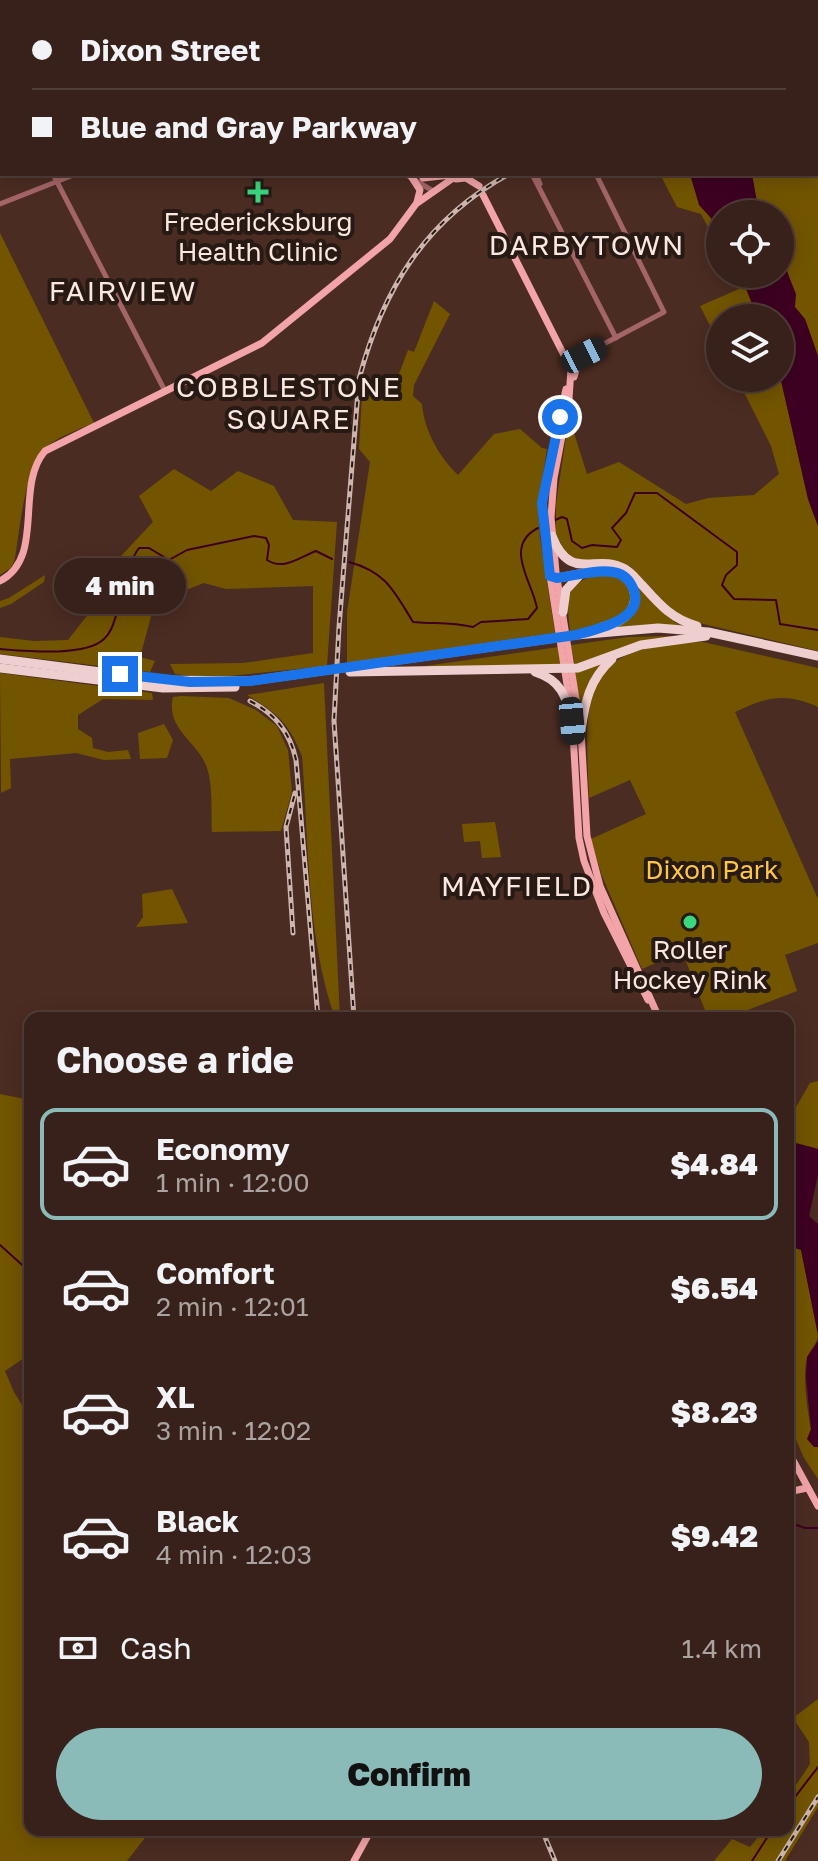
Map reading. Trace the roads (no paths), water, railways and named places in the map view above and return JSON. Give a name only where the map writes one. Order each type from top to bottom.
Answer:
[{"type":"highway","points":[[548,538],[566,559],[581,565],[609,564],[630,572],[672,617],[683,623],[818,658]]},
{"type":"highway","points":[[554,575],[594,565]]},
{"type":"highway","points":[[554,575],[606,571],[620,574],[631,583],[635,596],[631,610],[621,620],[576,638]]},
{"type":"highway","points":[[563,612],[566,590],[582,575]]},
{"type":"highway","points":[[0,659],[190,682],[250,681],[658,628],[735,637]]},
{"type":"highway","points":[[576,638],[650,633],[706,636],[818,658]]},
{"type":"highway","points":[[350,670],[524,670],[590,665],[655,642],[706,636]]},
{"type":"highway","points":[[581,731],[590,688],[602,669],[619,654]]},
{"type":"highway","points":[[0,668],[178,689],[225,688],[309,675]]},
{"type":"highway","points":[[524,670],[543,674],[558,684],[566,695],[572,721]]},
{"type":"main road","points":[[410,176],[420,190],[416,204]]},
{"type":"main road","points":[[423,178],[466,178],[479,186],[476,176]]},
{"type":"main road","points":[[0,581],[12,574],[21,559],[35,467],[45,451],[265,341],[390,239],[416,204],[451,177]]},
{"type":"main road","points":[[483,195],[572,375],[548,538]]},
{"type":"main road","points":[[569,399],[577,366],[584,355]]},
{"type":"main road","points":[[568,363],[568,377],[542,512],[581,731],[590,855],[656,1012]]},
{"type":"main road","points":[[554,575],[563,612],[579,838],[584,861],[594,891],[643,993],[653,1007]]},
{"type":"main road","points":[[794,1463],[818,1506]]},
{"type":"main road","points":[[794,1491],[807,1488]]},
{"type":"main road","points":[[354,1861],[368,1836]]},
{"type":"street","points":[[54,176],[165,391]]},
{"type":"street","points":[[0,204],[72,176]]},
{"type":"street","points":[[63,192],[64,185],[74,176]]},
{"type":"street","points":[[410,176],[433,191]]},
{"type":"street","points":[[414,176],[429,182],[433,191]]},
{"type":"street","points":[[535,176],[616,338]]},
{"type":"street","points":[[568,363],[664,312],[597,176]]},
{"type":"waterway","points":[[553,521],[562,517],[567,519],[572,541],[582,548],[592,545],[617,547],[621,540],[612,528],[626,513],[635,493],[657,493],[737,552],[737,565],[726,575],[722,585],[734,599],[776,600],[780,624],[818,630]]},
{"type":"waterway","points":[[349,562],[372,571],[388,584],[413,622],[473,627],[481,622],[528,619],[537,608],[522,565],[522,544],[538,528]]},
{"type":"waterway","points":[[0,649],[70,651],[95,645],[104,639],[122,602],[138,580],[132,564],[139,548],[149,548],[169,560],[187,550],[254,536],[266,538],[269,545],[267,560],[273,563],[292,562],[316,551],[332,559]]},
{"type":"waterway","points":[[0,1245],[24,1267]]},
{"type":"waterway","points":[[794,1524],[818,1528]]},
{"type":"waterway","points":[[794,1798],[818,1767]]},
{"type":"waterway","points":[[752,1861],[768,1836]]},
{"type":"railway","points":[[354,1012],[334,721],[359,379],[381,315],[412,260],[431,235],[454,213],[479,192],[506,176]]},
{"type":"railway","points":[[250,701],[280,725],[290,741],[296,760],[317,1012]]},
{"type":"railway","points":[[293,933],[286,827],[295,793]]},
{"type":"railway","points":[[794,1835],[818,1797]]},
{"type":"railway","points":[[545,1836],[555,1861]]},
{"type":"railway","points":[[778,1861],[794,1836]]},
{"type":"place","name":"Fredericksburg Health Clinic","points":[[258,192]]},
{"type":"place","name":"Roller Hockey Rink","points":[[690,922]]},
{"type":"district","name":"DARBYTOWN","points":[[587,245]]},
{"type":"district","name":"FAIRVIEW","points":[[123,291]]},
{"type":"district","name":"COBBLESTONE SQUARE","points":[[289,403]]},
{"type":"district","name":"MAYFIELD","points":[[517,886]]},
{"type":"park label","name":"Dixon Park","points":[[712,870]]}]
